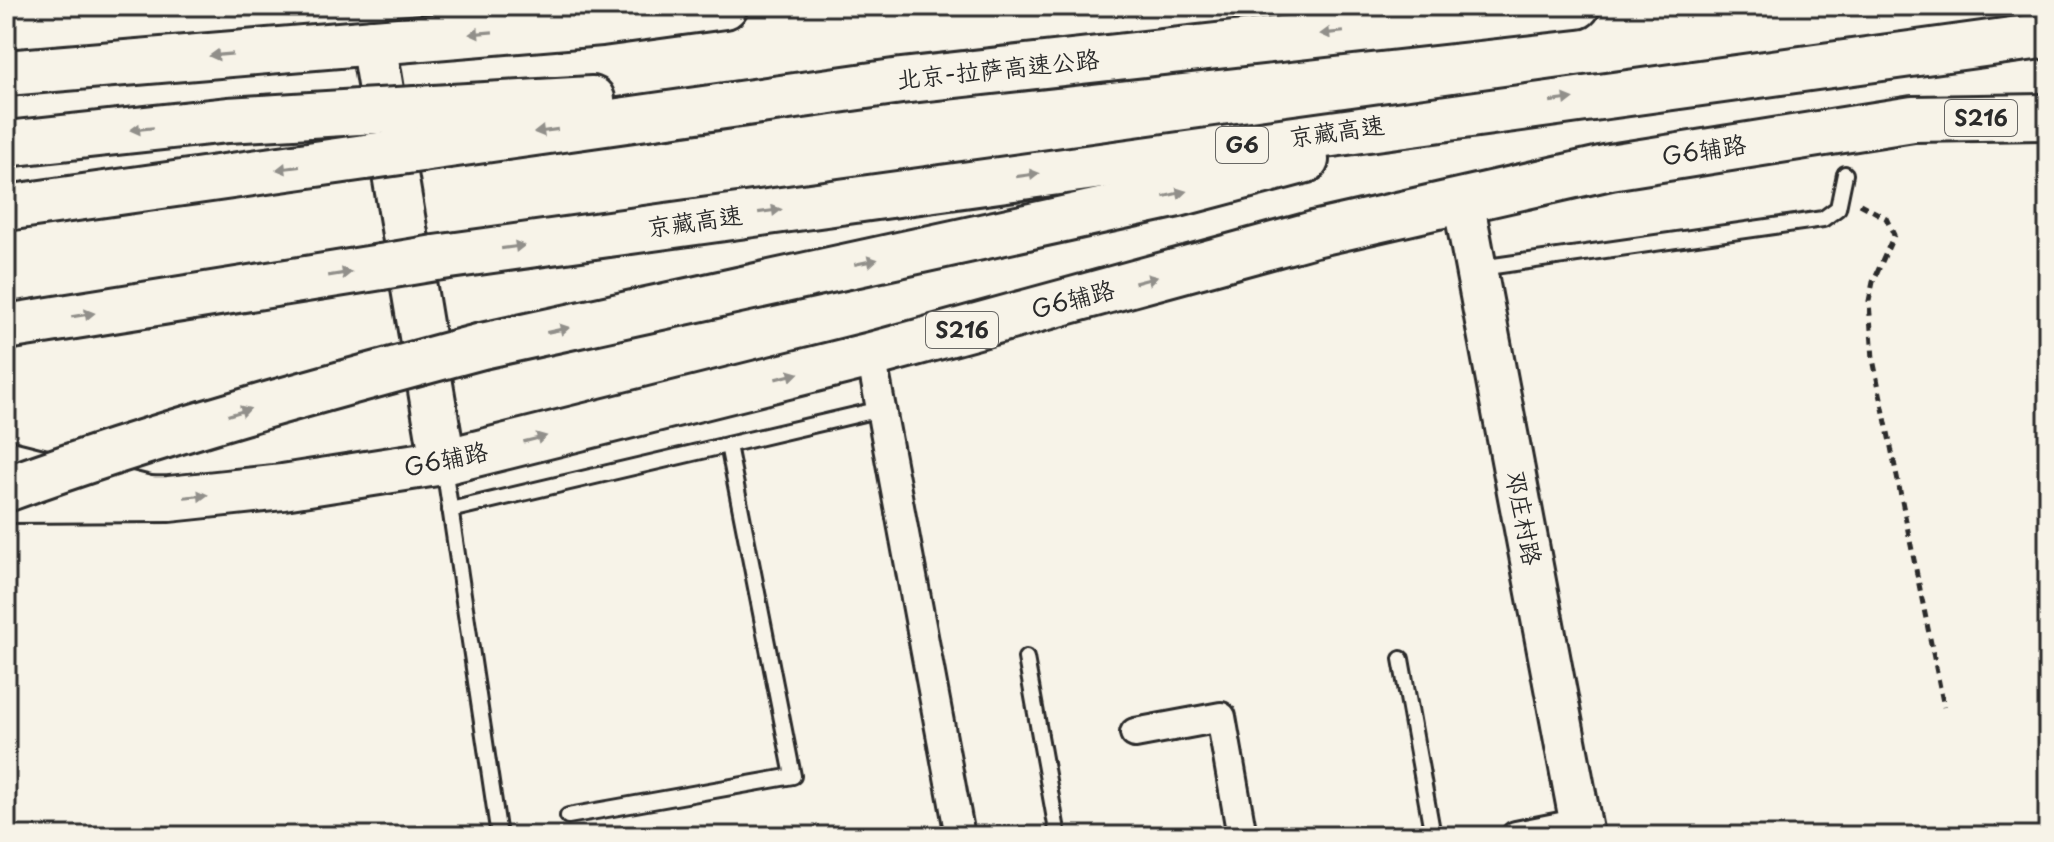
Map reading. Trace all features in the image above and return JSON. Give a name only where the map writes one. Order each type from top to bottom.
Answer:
[{"type":"main road","points":[[6,73],[601,23],[725,6]]},
{"type":"main road","name":"北京-拉萨高速公路","points":[[419,129],[901,81],[1577,6]]},
{"type":"main road","name":"京藏高速","points":[[6,327],[435,258],[2048,35]]},
{"type":"main road","points":[[373,42],[443,462]]},
{"type":"main road","points":[[6,489],[102,454],[258,406],[482,346],[1178,194],[1497,109]]},
{"type":"main road","points":[[6,144],[228,120],[359,112],[419,129]]},
{"type":"main road","name":"G6辅路","points":[[6,500],[149,499],[283,487],[443,462],[871,355],[1314,234],[1610,167],[1913,119],[2048,117]]},
{"type":"main road","points":[[6,208],[365,157],[419,129]]},
{"type":"main road","points":[[6,463],[149,499]]},
{"type":"street","name":"邓庄村路","points":[[1463,200],[1582,830]]},
{"type":"street","points":[[871,355],[960,836]]},
{"type":"street","points":[[1135,733],[1221,717],[1242,836]]},
{"type":"street","points":[[1516,836],[1582,830]]},
{"type":"lane","points":[[1476,269],[1823,219],[1838,208],[1845,174]]},
{"type":"lane","points":[[450,510],[881,409]]},
{"type":"lane","points":[[568,816],[793,776],[728,445]]},
{"type":"lane","points":[[443,462],[499,836]]},
{"type":"lane","points":[[1026,658],[1058,836]]},
{"type":"lane","points":[[1401,659],[1433,836]]},
{"type":"path","points":[[1841,195],[1886,218],[1894,235],[1873,282],[1869,301],[1873,359],[1944,707]]}]
